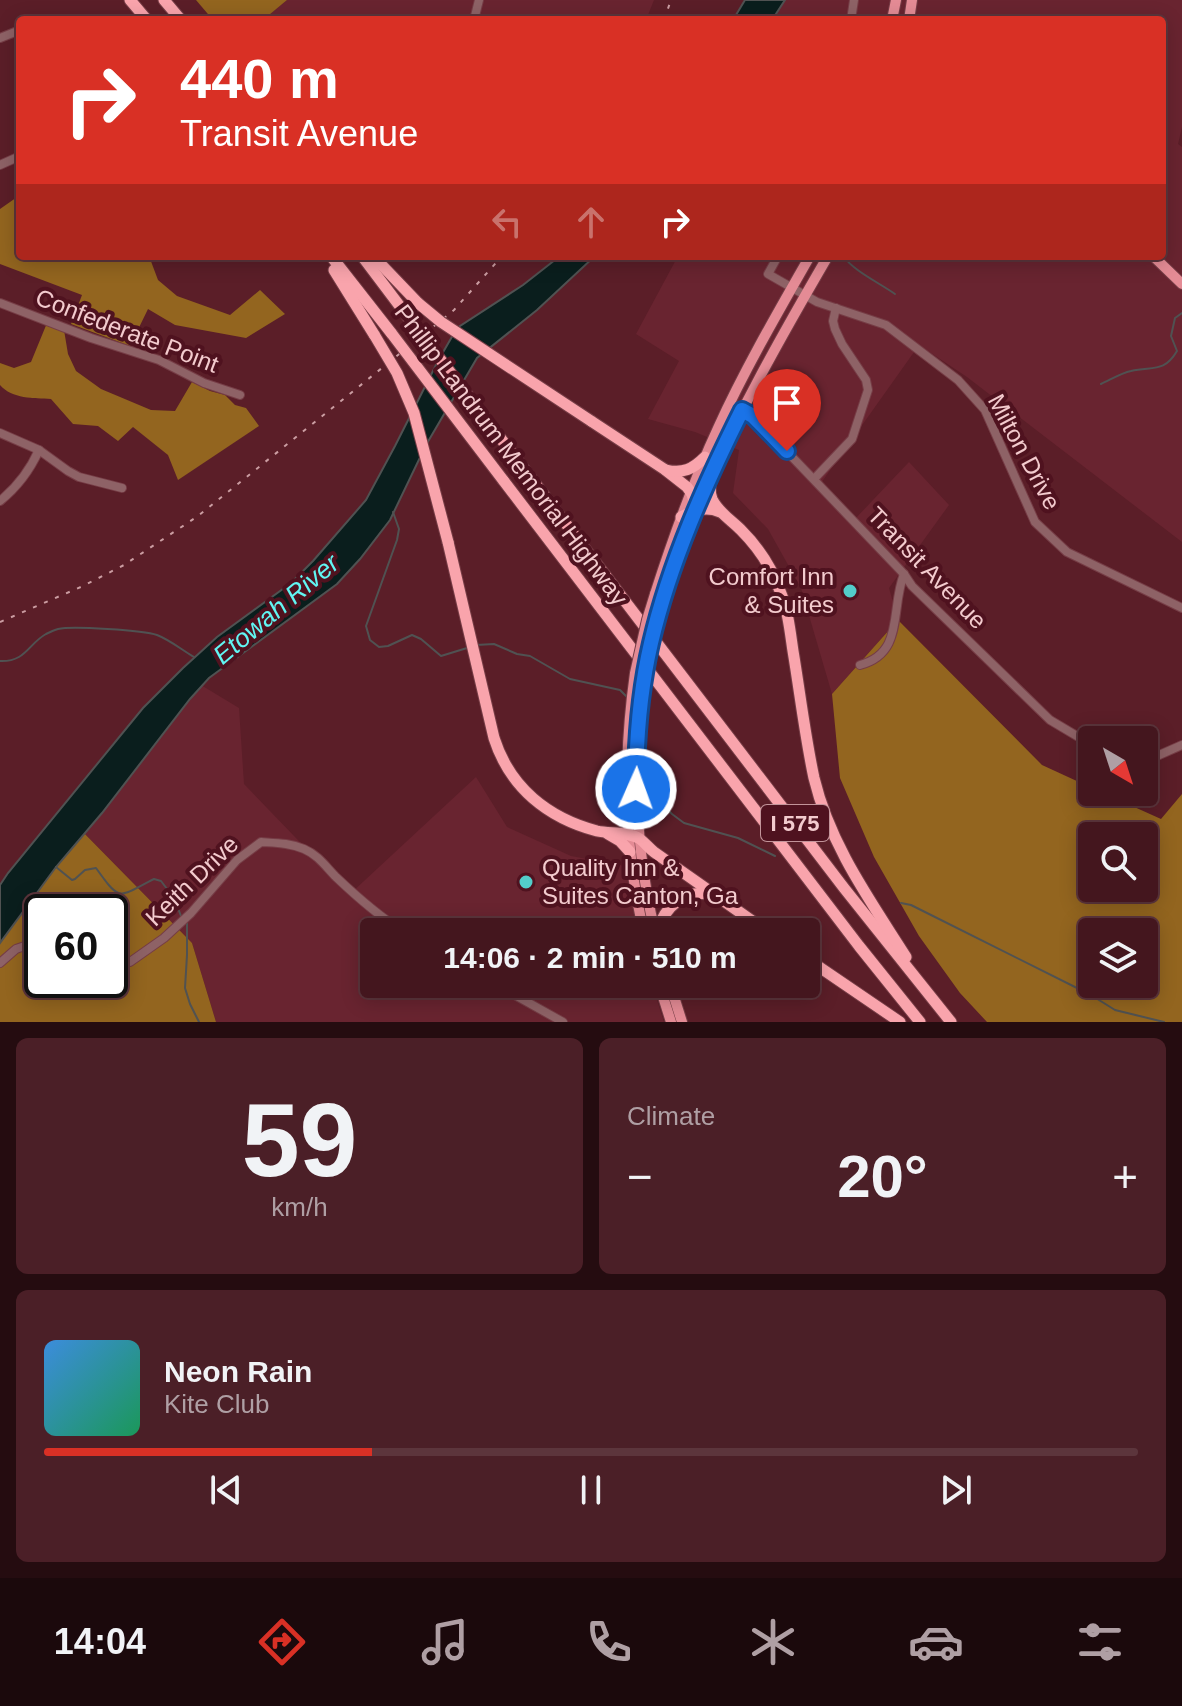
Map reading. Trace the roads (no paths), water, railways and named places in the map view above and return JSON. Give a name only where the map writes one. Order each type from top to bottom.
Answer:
[{"type":"highway","points":[[130,0],[144,16]]},
{"type":"highway","points":[[164,0],[178,16]]},
{"type":"highway","points":[[330,260],[397,373],[414,413],[497,746],[513,778],[537,803],[555,815],[604,832],[634,837],[748,918]]},
{"type":"highway","name":"Phillip Landrum Memorial Highway","points":[[331,260],[392,334],[920,1022]]},
{"type":"highway","name":"Phillip Landrum Memorial Highway","points":[[365,260],[854,900],[951,1022]]},
{"type":"highway","points":[[377,260],[418,303],[454,331],[664,469],[691,491],[696,510]]},
{"type":"highway","points":[[664,469],[687,471],[705,457]]},
{"type":"highway","points":[[712,475],[711,496],[721,512],[759,550],[780,590],[789,623],[813,773],[833,835],[857,880],[934,1001]]},
{"type":"highway","points":[[681,517],[707,508],[721,512]]},
{"type":"highway","points":[[604,832],[620,841],[630,852]]},
{"type":"highway","points":[[663,918],[674,902],[683,897],[700,893],[717,897]]},
{"type":"highway","points":[[820,968],[900,1022]]},
{"type":"main road","points":[[642,918],[630,852],[634,837],[640,716],[660,595],[681,517],[705,457],[747,369],[808,260]]},
{"type":"main road","points":[[653,918],[634,837],[627,750],[642,640],[742,410],[826,260]]},
{"type":"main road","points":[[1157,260],[1182,284]]},
{"type":"main road","points":[[663,998],[671,1022]]},
{"type":"main road","points":[[674,998],[682,1022]]},
{"type":"street","points":[[776,260],[768,274],[792,287]]},
{"type":"street","name":"Milton Drive","points":[[792,287],[817,302],[886,325],[958,380],[985,410],[1035,522],[1067,552],[1182,608]]},
{"type":"street","name":"Confederate Point","points":[[0,303],[159,360],[204,383],[240,395]]},
{"type":"street","points":[[814,479],[852,439],[868,390],[866,380],[840,342],[833,324],[836,308]]},
{"type":"street","name":"Transit Avenue","points":[[742,410],[753,416],[814,479],[912,586],[1050,720],[1078,737]]},
{"type":"street","points":[[0,433],[39,450],[79,477],[122,488]]},
{"type":"street","points":[[0,501],[24,475],[39,450]]},
{"type":"street","points":[[860,665],[873,662],[884,653],[891,639],[898,589],[904,574]]},
{"type":"street","points":[[1158,756],[1181,750]]},
{"type":"street","name":"Keith Drive","points":[[128,962],[164,938],[191,913],[237,860],[261,842],[286,843],[305,849],[385,918]]},
{"type":"street","points":[[0,963],[24,946]]},
{"type":"street","points":[[520,998],[563,1022]]},
{"type":"water","points":[[745,0],[785,0],[775,16],[735,16]]},
{"type":"water","name":"Etowah River","points":[[555,260],[591,260],[537,310],[477,358],[426,445],[390,520],[360,559],[337,584],[209,678],[36,894],[24,894],[24,910],[0,943],[0,885],[8,873],[143,708],[217,637],[291,583],[366,500],[457,328]]},
{"type":"waterway","points":[[846,260],[895,294]]},
{"type":"waterway","points":[[1101,384],[1127,372],[1167,363],[1177,351],[1171,336],[1175,318],[1182,313]]},
{"type":"waterway","points":[[393,512],[399,529],[366,626],[370,640],[379,647],[388,646],[412,635],[441,656],[467,648]]},
{"type":"waterway","points":[[0,661],[16,659],[46,634],[66,628],[149,633],[194,657]]},
{"type":"waterway","points":[[476,645],[494,644],[530,656],[570,679],[620,690],[629,699]]},
{"type":"waterway","points":[[643,748],[645,720]]},
{"type":"waterway","points":[[642,774],[654,796],[684,823],[738,838],[775,856]]},
{"type":"waterway","points":[[56,867],[72,880],[85,870],[96,868],[111,887],[121,893],[154,879],[161,881],[174,898],[181,916]]},
{"type":"waterway","points":[[901,903],[911,905],[1115,1010],[1164,1022]]},
{"type":"waterway","points":[[187,923],[185,988],[199,1022]]},
{"type":"railway","points":[[665,16],[671,0]]},
{"type":"railway","points":[[0,622],[124,565],[198,516],[454,310],[498,260]]},
{"type":"place","name":"Comfort Inn & Suites","points":[[850,591]]},
{"type":"place","name":"Quality Inn & Suites Canton, Ga","points":[[526,882]]}]
